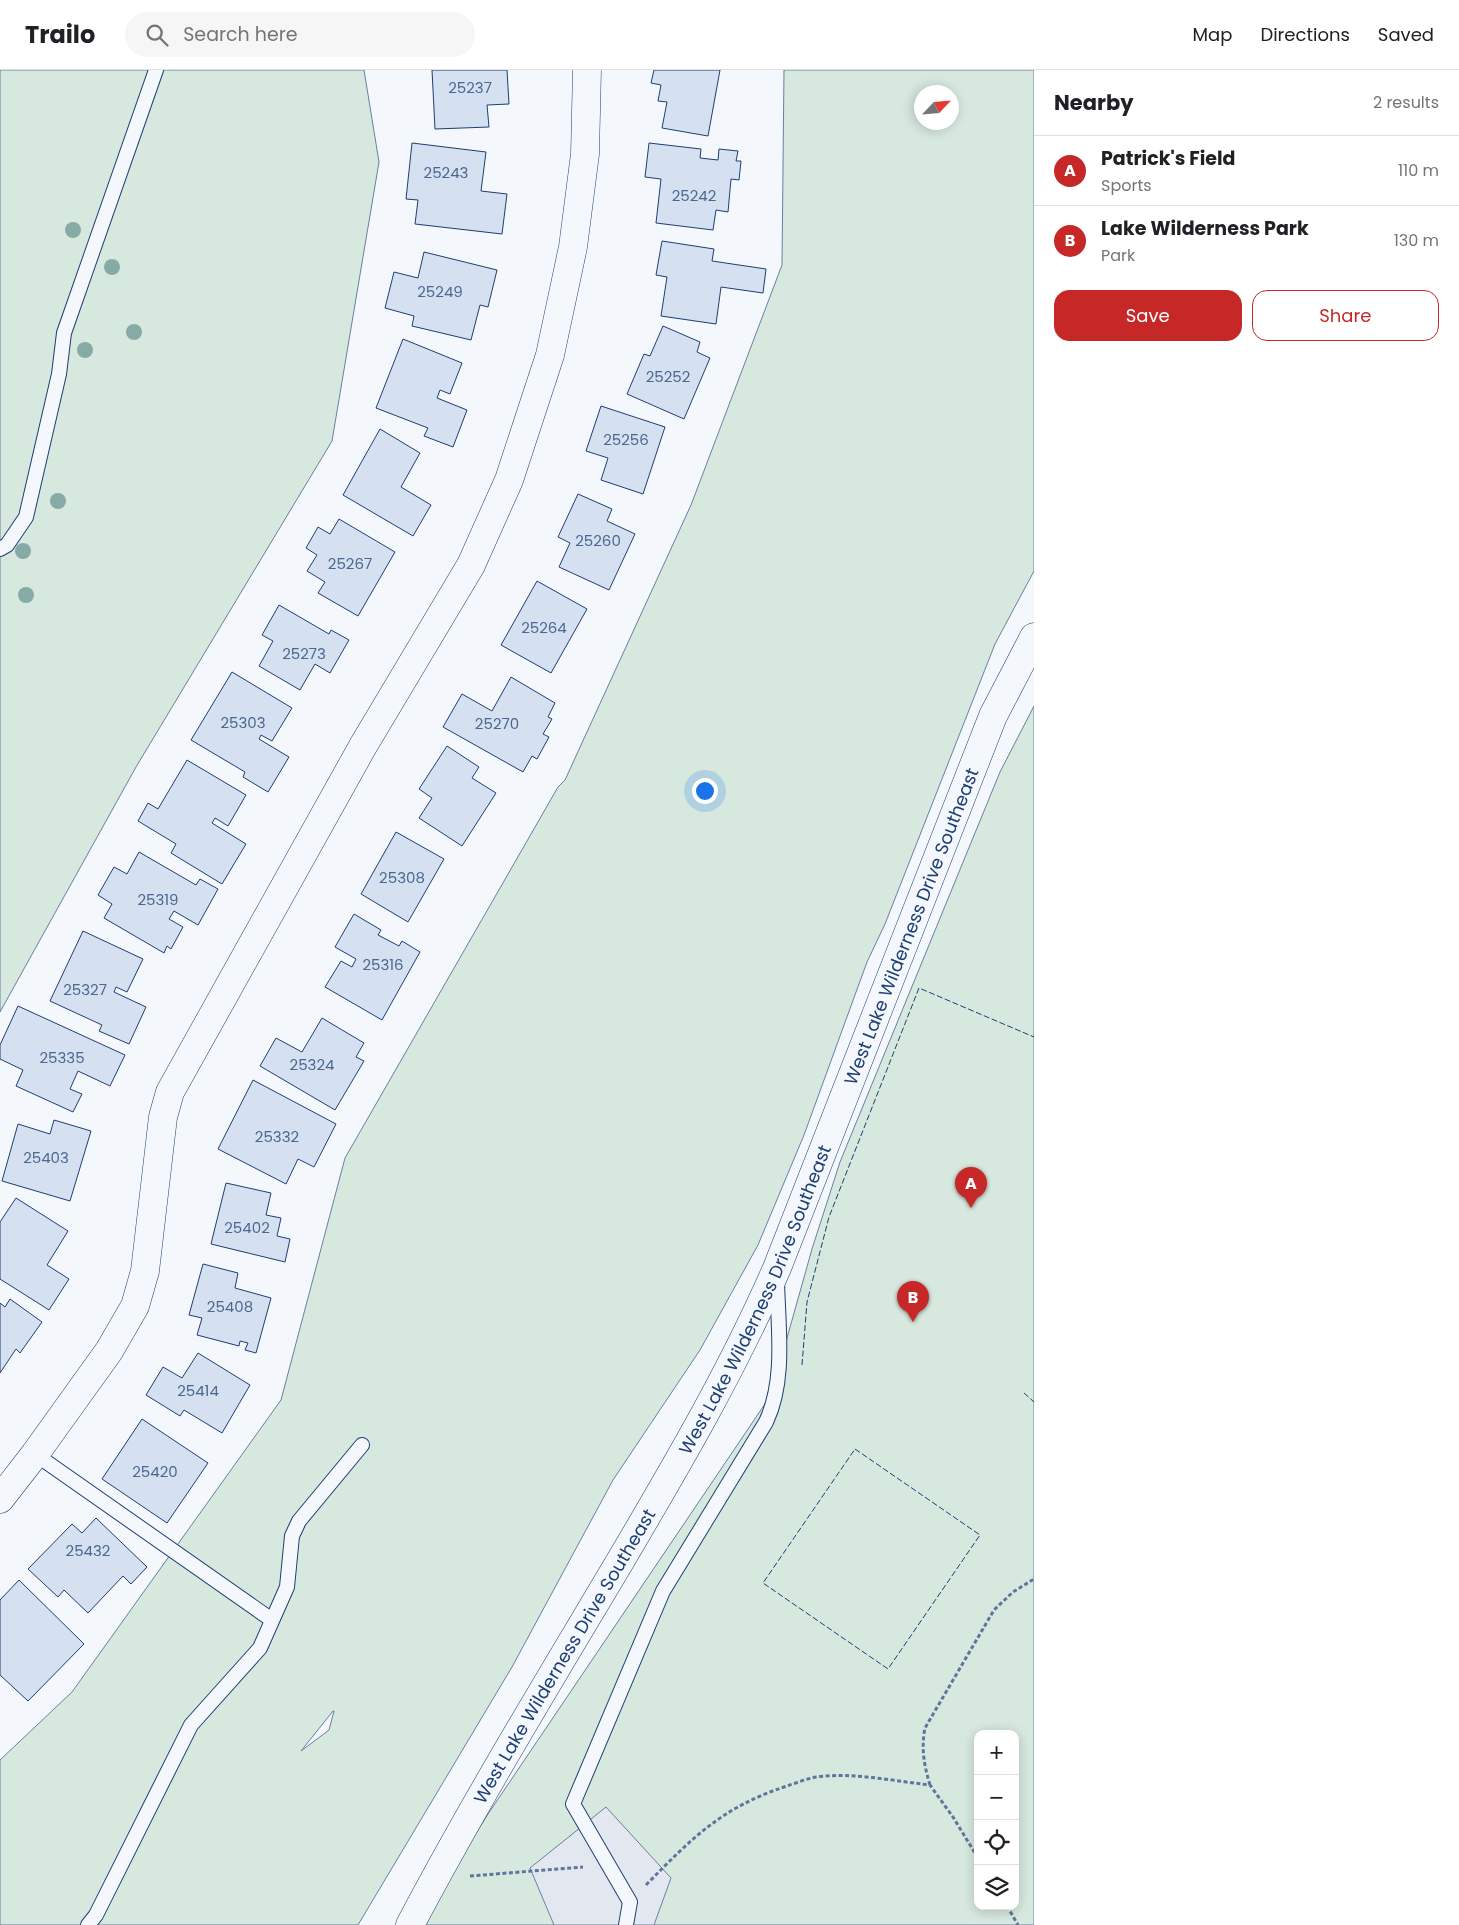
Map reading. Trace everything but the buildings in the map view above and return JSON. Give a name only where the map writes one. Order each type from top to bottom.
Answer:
[{"type":"street","points":[[0,1499],[109,1351],[135,1306],[145,1271],[163,1116],[170,1092],[363,746],[471,565],[509,480],[550,355],[573,246],[584,154],[587,70]]},
{"type":"street","name":"West Lake Wilderness Drive Southeast","points":[[415,1916],[498,1768],[680,1459],[748,1336],[777,1268],[993,716],[1033,639]]},
{"type":"street","points":[[395,1925],[415,1916]]},
{"type":"lane","points":[[0,549],[7,545],[26,517],[58,374],[64,333],[156,70]]},
{"type":"lane","points":[[626,1925],[630,1902],[573,1804],[663,1591],[766,1422],[774,1404],[778,1365],[777,1268]]},
{"type":"lane","points":[[88,1925],[96,1915],[131,1848],[191,1725],[260,1648],[287,1587],[292,1536],[299,1521],[362,1444]]},
{"type":"lane","points":[[35,1454],[272,1620]]},
{"type":"path","points":[[974,1851],[953,1817],[930,1785],[923,1763],[922,1742],[925,1728],[994,1610],[1013,1592],[1034,1579]]},
{"type":"path","points":[[630,1902],[705,1828],[733,1808],[764,1794],[815,1778],[858,1777],[930,1785]]},
{"type":"path","points":[[435,1879],[609,1865]]},
{"type":"path","points":[[1009,1910],[1018,1925]]},
{"type":"shaded area","points":[[0,70],[364,70],[379,162],[332,441],[136,767],[0,1012]]},
{"type":"shaded area","points":[[784,70],[1034,70],[1034,571],[995,644],[885,924],[867,962],[804,1135],[758,1245],[700,1350],[613,1480],[512,1667],[358,1925],[0,1925],[0,1760],[72,1692],[281,1400],[345,1158],[558,787],[565,780],[691,505],[782,265]],"holes":[[[334,1711],[329,1730],[301,1751]]]},
{"type":"shaded area","points":[[1034,706],[1034,1925],[424,1925],[446,1881],[488,1814],[771,1395],[812,1249],[840,1162],[1000,772]]},
{"type":"shaded area","points":[[606,1807],[671,1878],[654,1925],[554,1925],[530,1868]]},
{"type":"fence","points":[[802,1365],[807,1302],[829,1217],[919,988],[1034,1037]]},
{"type":"fence","points":[[1024,1393],[1034,1402]]},
{"type":"fence","points":[[855,1449],[980,1535],[888,1669],[763,1583],[855,1449]]},
{"type":"place","name":"Patrick's Field","points":[[971,1208]]},
{"type":"place","name":"Lake Wilderness Park","points":[[913,1322]]}]
